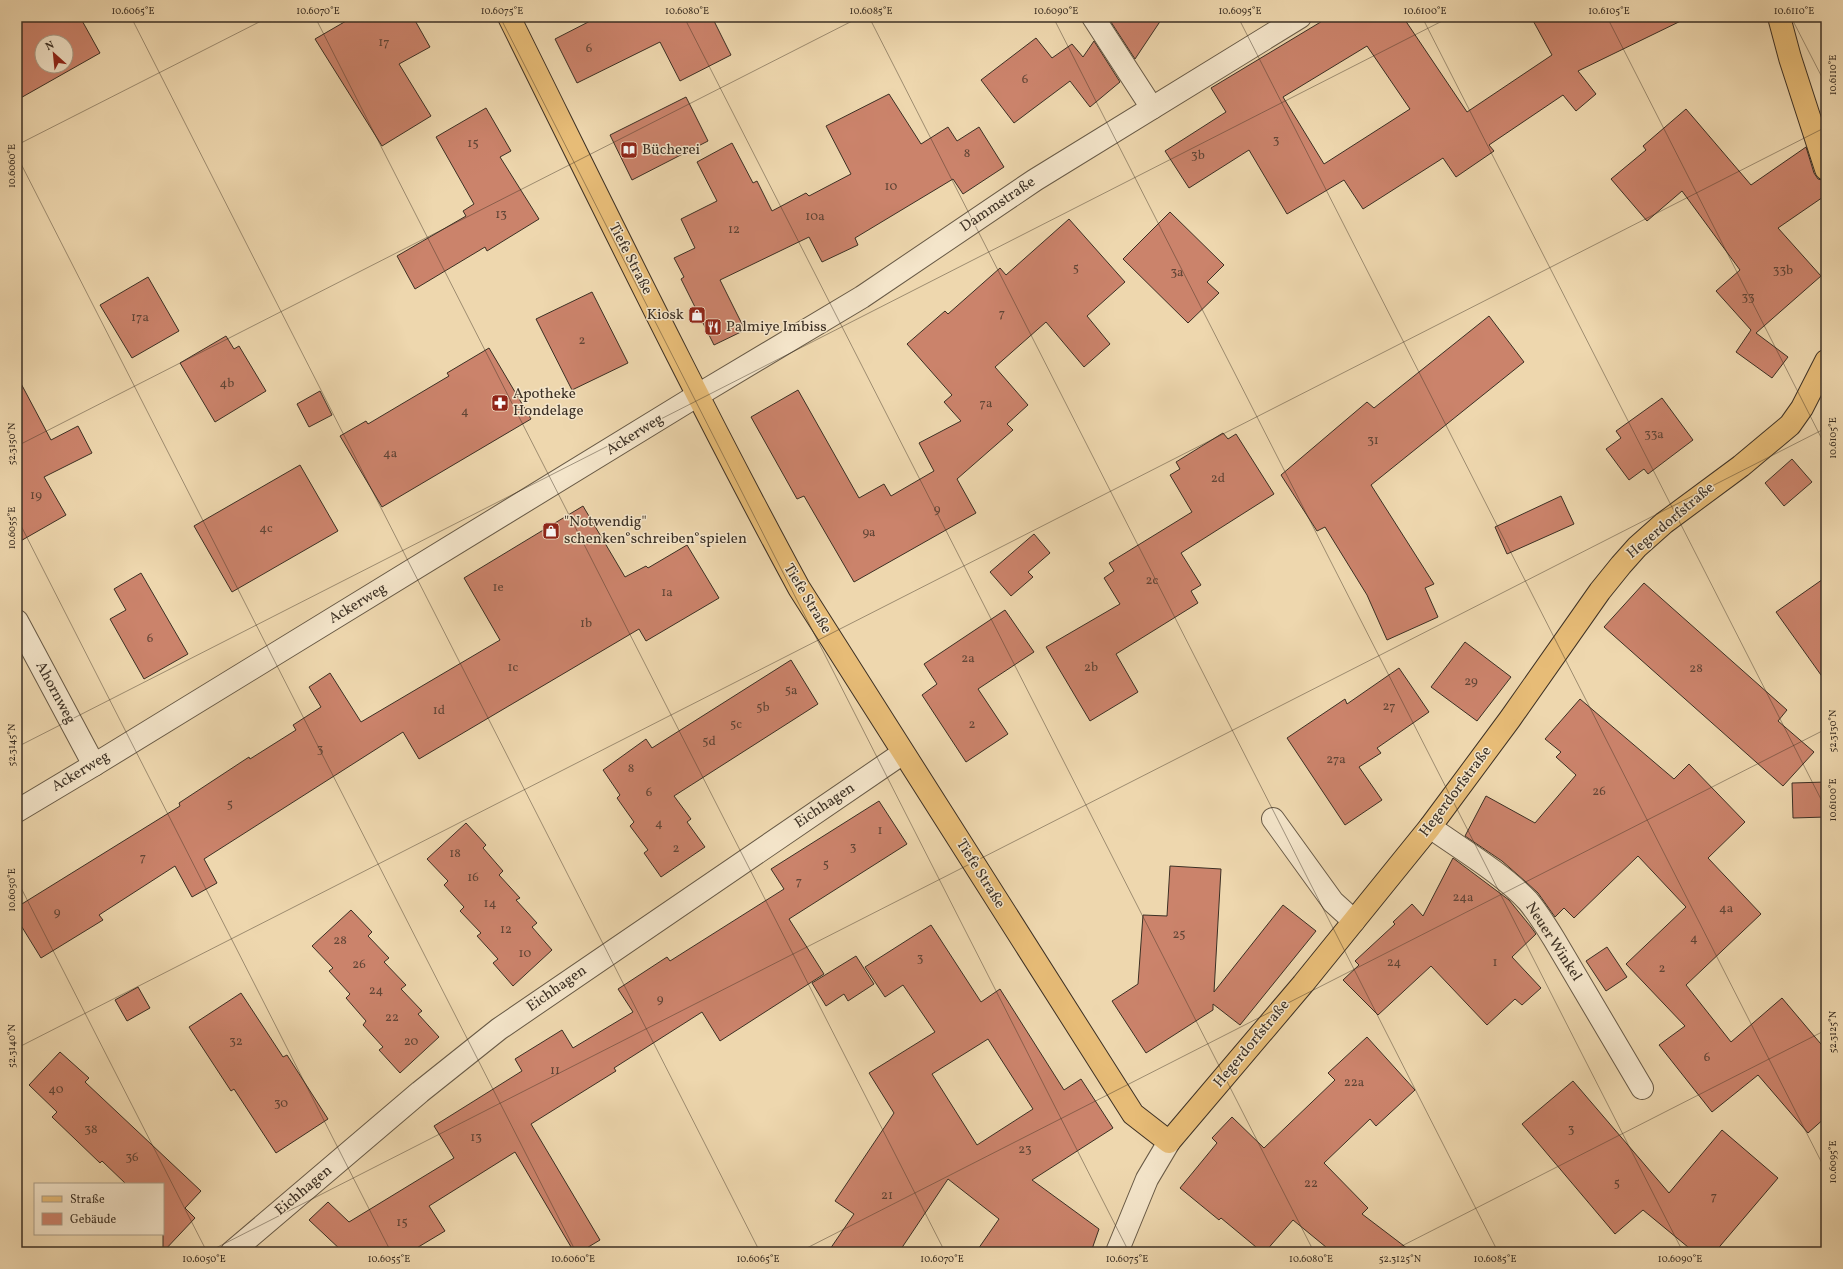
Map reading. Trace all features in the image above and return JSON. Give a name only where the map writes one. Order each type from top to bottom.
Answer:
[{"type":"main road","name":"Tiefe Straße","points":[[509,17],[751,500],[799,588],[1133,1114],[1169,1142]]},
{"type":"main road","points":[[1779,17],[1790,58],[1826,169]]},
{"type":"main road","name":"Hegerdorfstraße","points":[[1169,1142],[1354,921],[1430,827],[1510,720],[1600,591],[1621,565],[1637,547],[1664,523],[1741,466],[1790,425],[1802,408],[1826,361]]},
{"type":"street","points":[[1093,17],[1152,108]]},
{"type":"street","name":"Dammstraße","points":[[698,395],[862,297],[1035,180],[1300,17]]},
{"type":"street","name":"Ackerweg","points":[[17,811],[698,395]]},
{"type":"street","name":"Ahornweg","points":[[17,621],[94,765]]},
{"type":"street","name":"Eichhagen","points":[[232,1252],[414,1097],[499,1029],[903,753]]},
{"type":"street","points":[[1273,820],[1333,902],[1354,921]]},
{"type":"street","name":"Neuer Winkel","points":[[1430,827],[1511,885],[1532,906],[1554,939],[1642,1088]]},
{"type":"street","name":"Hegerdorfstraße","points":[[1117,1252],[1147,1179],[1169,1142]]},
{"type":"building","points":[[17,17],[80,17],[100,53],[74,68],[74,34],[34,34],[34,74],[63,74],[17,100]]},
{"type":"building","points":[[353,17],[413,17],[430,47],[399,64],[431,116],[382,146],[315,39]]},
{"type":"building","points":[[598,17],[712,17],[731,55],[680,81],[660,42],[577,83],[555,39]]},
{"type":"building","points":[[1110,17],[1163,17],[1135,59],[1109,19]]},
{"type":"building","points":[[1329,17],[1403,17],[1467,112],[1552,55],[1531,17],[1689,17],[1578,71],[1596,94],[1576,111],[1563,95],[1489,145],[1494,151],[1456,177],[1443,158],[1363,209],[1344,180],[1287,214],[1249,150],[1189,188],[1165,151],[1226,112],[1211,88]],"holes":[[[1367,46],[1410,109],[1324,164],[1283,97]]]},
{"type":"building","points":[[1036,38],[1052,58],[1072,44],[1083,57],[1094,41],[1120,82],[1090,107],[1070,81],[1014,123],[981,80]]},
{"type":"building","points":[[889,94],[921,144],[948,127],[957,141],[979,127],[1004,167],[963,194],[953,179],[855,238],[858,245],[822,262],[809,237],[720,280],[745,330],[714,345],[681,279],[684,277],[674,258],[695,248],[681,219],[717,201],[697,162],[732,143],[753,183],[757,181],[772,211],[806,193],[809,196],[851,174],[826,126]]},
{"type":"building","points":[[686,97],[708,141],[632,180],[610,135]]},
{"type":"building","points":[[486,108],[511,151],[500,157],[539,219],[487,251],[485,247],[415,289],[397,256],[466,216],[463,211],[474,204],[436,137]]},
{"type":"building","points":[[1686,109],[1751,185],[1806,147],[1814,173],[1818,179],[1826,181],[1826,195],[1778,228],[1821,276],[1756,333],[1788,357],[1772,378],[1736,352],[1751,330],[1716,291],[1740,270],[1682,191],[1647,221],[1611,179],[1646,150],[1643,146]]},
{"type":"building","points":[[1170,212],[1224,265],[1207,282],[1219,293],[1188,323],[1123,259]]},
{"type":"building","points":[[1069,219],[1125,282],[1087,316],[1110,344],[1084,367],[1046,322],[995,367],[1028,405],[1007,424],[1013,430],[957,479],[976,513],[854,582],[804,496],[797,499],[751,417],[798,390],[859,498],[884,484],[891,496],[934,471],[919,443],[961,421],[944,402],[952,395],[907,344],[945,311],[948,314],[1000,268],[1006,275]]},
{"type":"building","points":[[148,277],[179,331],[132,358],[100,305]]},
{"type":"building","points":[[592,292],[628,363],[572,390],[536,319]]},
{"type":"building","points":[[1489,316],[1524,362],[1371,485],[1434,584],[1425,588],[1438,617],[1387,640],[1367,595],[1325,527],[1317,531],[1281,475],[1367,402],[1374,408]]},
{"type":"building","points":[[226,336],[234,349],[239,346],[266,391],[215,422],[180,363]]},
{"type":"building","points":[[489,348],[531,419],[382,507],[340,436],[366,421],[368,424],[449,376],[447,373]]},
{"type":"building","points":[[17,376],[51,440],[78,426],[92,453],[44,477],[66,515],[17,543]]},
{"type":"building","points":[[320,391],[332,415],[309,427],[297,404]]},
{"type":"building","points":[[1662,398],[1693,440],[1648,474],[1644,469],[1629,480],[1606,449],[1621,438],[1616,431]]},
{"type":"building","points":[[1223,433],[1228,439],[1236,434],[1274,494],[1181,553],[1201,585],[1191,591],[1198,603],[1116,654],[1138,692],[1090,721],[1046,647],[1120,604],[1104,578],[1114,571],[1109,563],[1192,512],[1170,475],[1180,469],[1176,462]]},
{"type":"building","points":[[1792,459],[1812,482],[1784,506],[1765,483]]},
{"type":"building","points":[[300,465],[338,531],[232,592],[194,526]]},
{"type":"building","points":[[1561,496],[1574,524],[1507,554],[1495,527]]},
{"type":"building","points":[[583,506],[625,577],[646,566],[648,568],[687,545],[719,598],[646,641],[639,629],[419,759],[403,732],[204,859],[217,883],[192,897],[175,866],[99,915],[103,920],[41,958],[17,919],[17,907],[180,806],[179,803],[249,757],[250,759],[296,730],[293,725],[321,707],[309,687],[330,673],[361,722],[500,640],[464,578]]},
{"type":"building","points":[[1034,534],[1050,553],[1028,572],[1033,577],[1011,596],[990,572]]},
{"type":"building","points":[[141,573],[188,654],[144,679],[110,619],[126,610],[114,589]]},
{"type":"building","points":[[1826,577],[1826,682],[1776,612]]},
{"type":"building","points":[[1644,583],[1787,710],[1778,721],[1814,752],[1783,786],[1604,627]]},
{"type":"building","points":[[1005,610],[1034,652],[978,689],[1008,734],[966,762],[922,695],[937,684],[924,664]]},
{"type":"building","points":[[1465,642],[1511,677],[1477,721],[1431,687]]},
{"type":"building","points":[[791,660],[818,704],[674,796],[691,819],[687,822],[705,847],[661,877],[644,853],[648,850],[630,826],[634,822],[617,798],[620,795],[603,770],[646,739],[652,748]]},
{"type":"building","points":[[1399,668],[1429,712],[1377,748],[1381,753],[1359,767],[1382,800],[1345,825],[1287,738],[1345,699],[1347,704]]},
{"type":"building","points":[[1580,699],[1674,779],[1689,764],[1745,822],[1708,858],[1761,914],[1686,985],[1731,1042],[1782,998],[1826,1050],[1826,1117],[1808,1133],[1758,1075],[1712,1112],[1659,1045],[1685,1026],[1626,964],[1686,907],[1638,856],[1574,918],[1564,908],[1555,917],[1538,893],[1526,882],[1502,861],[1465,836],[1486,796],[1535,823],[1576,775],[1556,757],[1561,752],[1545,739]]},
{"type":"building","points":[[1826,782],[1826,817],[1793,818],[1792,783]]},
{"type":"building","points":[[879,801],[907,844],[789,919],[824,974],[720,1041],[702,1012],[614,1068],[616,1071],[531,1124],[600,1240],[580,1252],[574,1252],[515,1152],[429,1206],[445,1231],[410,1252],[343,1252],[309,1220],[328,1202],[349,1222],[454,1158],[434,1126],[522,1071],[515,1059],[562,1030],[573,1048],[633,1012],[618,989],[667,957],[670,961],[784,889],[771,869]]},
{"type":"building","points":[[466,823],[486,845],[483,848],[503,871],[499,875],[520,898],[516,900],[537,923],[532,927],[552,950],[513,986],[493,963],[498,959],[477,936],[481,933],[460,911],[464,907],[444,885],[448,881],[427,859]]},
{"type":"building","points":[[1453,858],[1509,900],[1536,934],[1512,957],[1541,988],[1522,1005],[1515,999],[1487,1025],[1431,966],[1378,1015],[1343,980],[1359,965],[1355,961],[1395,924],[1393,922],[1412,904],[1423,916]]},
{"type":"building","points":[[1170,866],[1221,869],[1214,992],[1283,905],[1316,931],[1240,1025],[1213,1004],[1213,1010],[1146,1053],[1112,1001],[1138,984],[1143,915],[1167,916]]},
{"type":"building","points":[[351,910],[372,932],[368,936],[389,958],[384,962],[406,985],[401,989],[422,1011],[418,1014],[439,1037],[400,1073],[379,1050],[383,1047],[363,1025],[366,1021],[346,998],[350,994],[329,971],[333,968],[312,946]]},
{"type":"building","points":[[931,925],[981,1002],[1000,989],[1064,1090],[1081,1079],[1113,1128],[1032,1180],[1099,1229],[1091,1252],[976,1252],[999,1219],[948,1179],[899,1252],[828,1252],[854,1214],[835,1201],[894,1113],[869,1073],[935,1032],[903,985],[885,997],[865,967]],"holes":[[[988,1039],[1033,1109],[977,1145],[932,1074]]]},
{"type":"building","points":[[1607,947],[1627,977],[1606,991],[1586,961]]},
{"type":"building","points":[[856,956],[874,984],[848,1001],[844,994],[826,1006],[812,983]]},
{"type":"building","points":[[138,987],[150,1008],[127,1021],[115,1000]]},
{"type":"building","points":[[241,993],[283,1057],[287,1055],[328,1119],[276,1153],[234,1089],[231,1091],[189,1027]]},
{"type":"building","points":[[1367,1037],[1415,1090],[1376,1126],[1370,1119],[1324,1163],[1368,1208],[1362,1214],[1412,1252],[1332,1252],[1293,1220],[1265,1252],[1262,1252],[1221,1218],[1219,1220],[1180,1188],[1217,1143],[1212,1138],[1232,1117],[1264,1148],[1335,1080],[1328,1073]]},
{"type":"building","points":[[60,1052],[89,1078],[85,1082],[201,1191],[185,1208],[195,1218],[163,1252],[164,1183],[125,1183],[102,1161],[100,1163],[52,1117],[57,1112],[29,1085]]},
{"type":"building","points":[[1573,1081],[1669,1193],[1722,1130],[1778,1178],[1715,1252],[1694,1252],[1643,1210],[1615,1234],[1522,1124]]},
{"type":"place","name":"Bücherei","points":[[629,150]]},
{"type":"place","name":"Kiosk","points":[[697,315]]},
{"type":"place","name":"Palmiye Imbiss","points":[[713,327]]},
{"type":"place","name":"Apotheke Hondelage","points":[[500,403]]},
{"type":"place","name":"\"Notwendig\" schenken°schreiben°spielen","points":[[551,531]]}]
